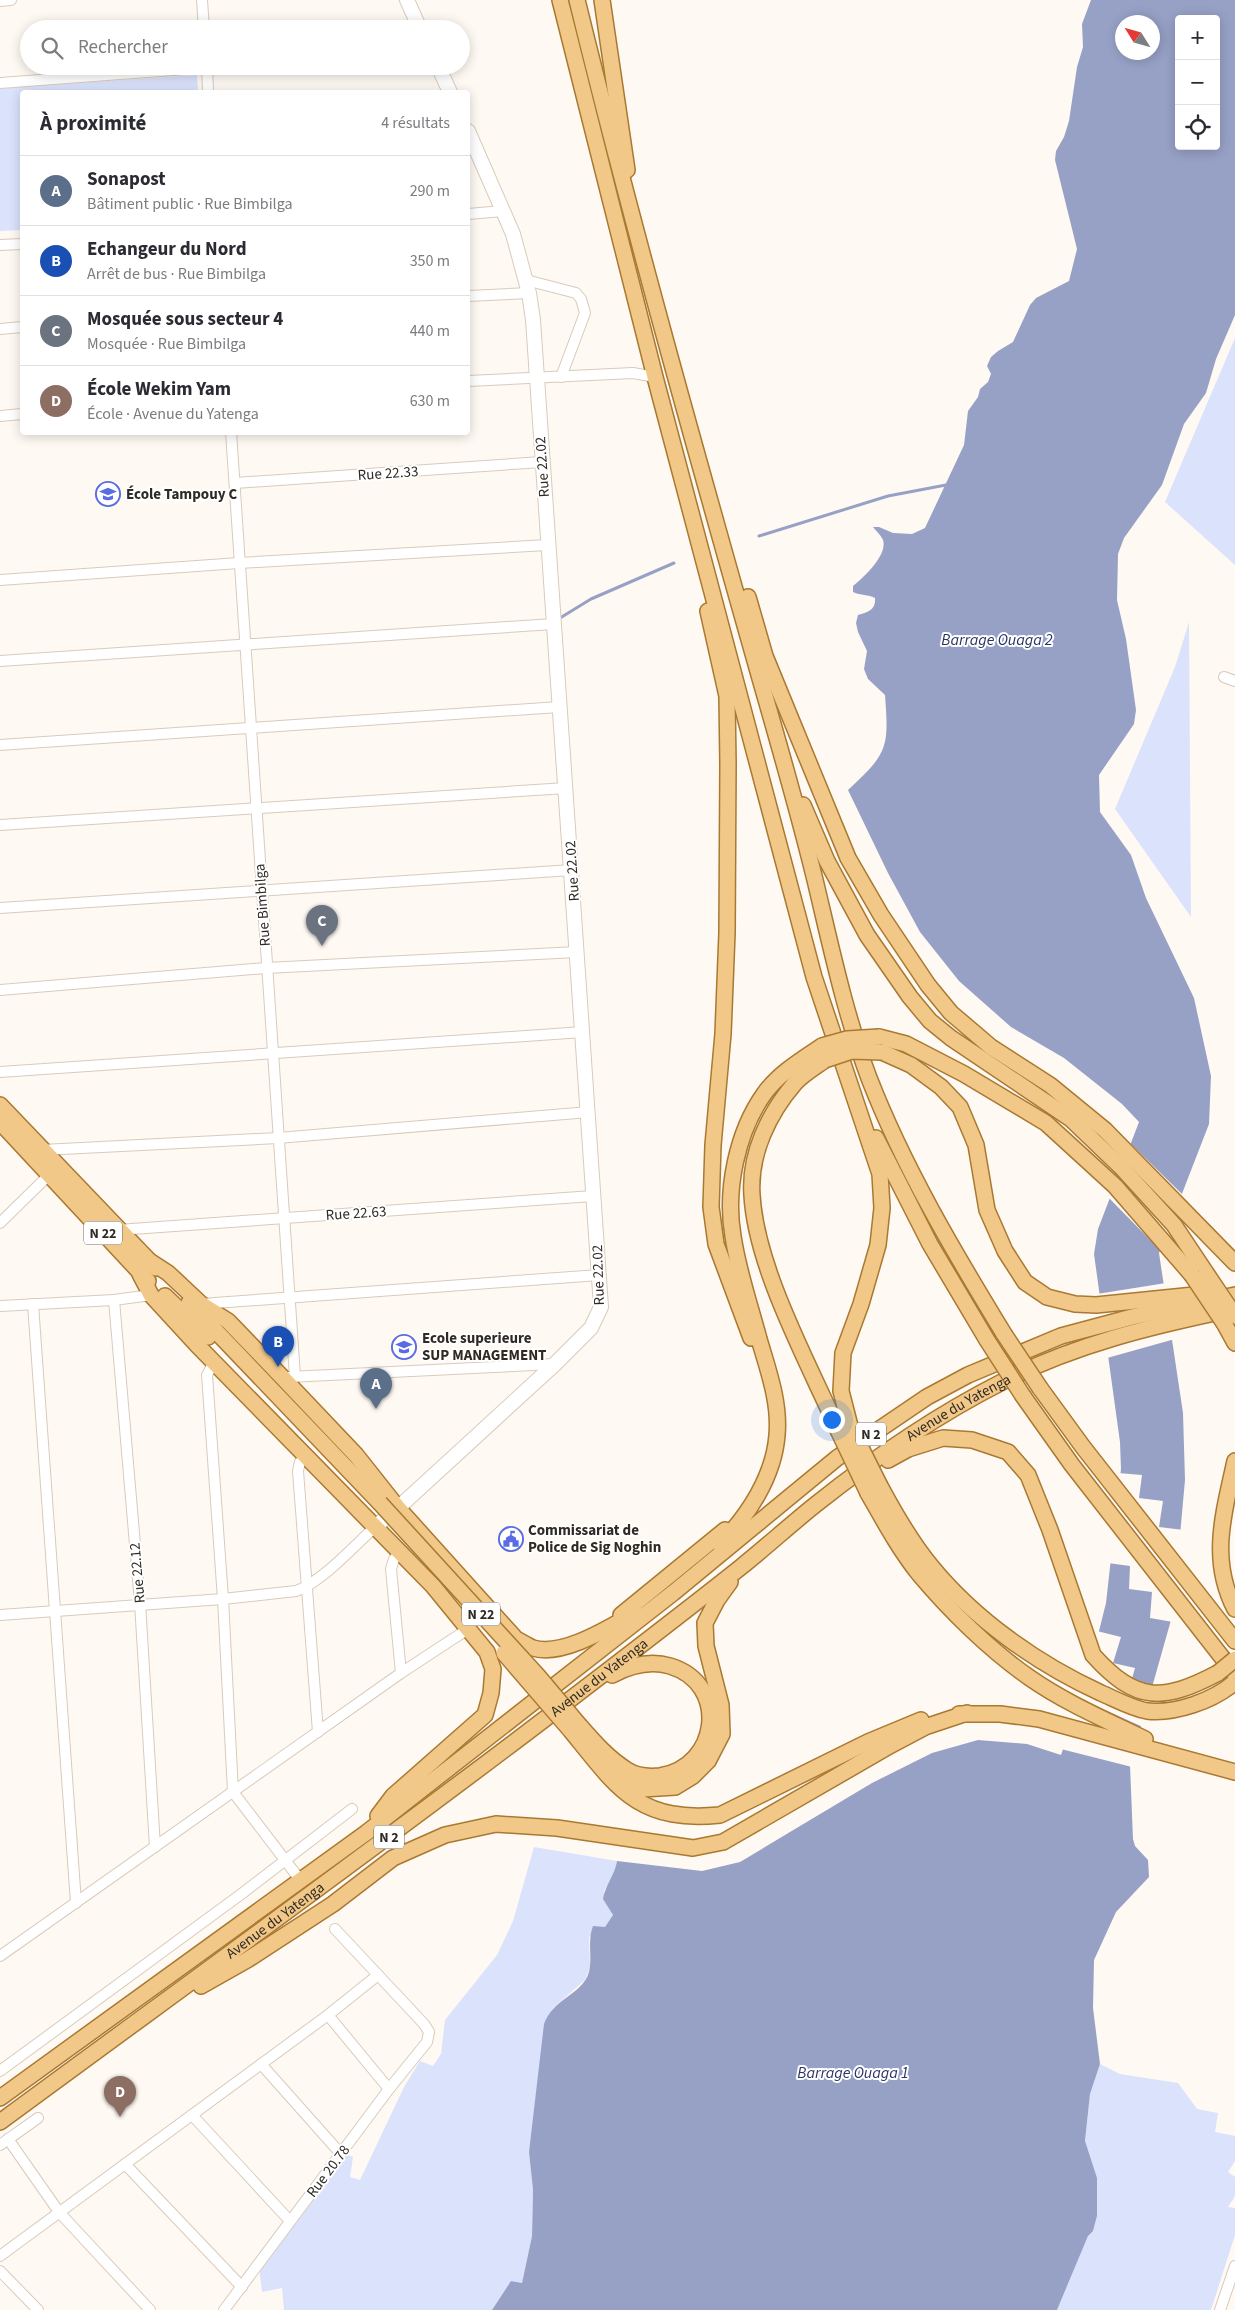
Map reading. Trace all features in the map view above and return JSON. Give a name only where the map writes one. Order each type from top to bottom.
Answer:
[{"type":"main road","points":[[560,0],[655,377],[814,977],[880,1174],[882,1208],[878,1245],[861,1304],[843,1353],[841,1391],[844,1428]]},
{"type":"main road","points":[[577,0],[638,243],[783,760],[834,966],[851,1026],[870,1080],[944,1235],[1004,1334],[1040,1388],[1235,1641]]},
{"type":"main road","points":[[602,0],[638,243]]},
{"type":"main road","points":[[681,473],[693,544],[727,696],[727,933],[723,1034],[713,1145],[711,1207],[719,1252],[736,1303],[776,1400]]},
{"type":"main road","points":[[702,474],[733,544],[765,656],[848,858],[881,914],[928,985],[951,1013],[991,1047],[1078,1106],[1127,1151],[1235,1263]]},
{"type":"main road","points":[[783,760],[827,861],[867,935],[910,997],[930,1021],[951,1038],[1071,1119],[1121,1167],[1174,1225],[1199,1274],[1229,1319],[1235,1343]]},
{"type":"main road","points":[[151,1262],[168,1273],[201,1304],[228,1321],[289,1377],[356,1455],[398,1508],[516,1639],[533,1648],[549,1650],[571,1644],[601,1631],[673,1593],[725,1540],[753,1502],[772,1464],[778,1435],[776,1400],[732,1235],[731,1197],[738,1156],[749,1117],[771,1086],[791,1067],[823,1053],[852,1051],[880,1044],[906,1044],[964,1074],[1046,1123],[1115,1186],[1166,1244],[1199,1274]]},
{"type":"main road","points":[[880,1044],[941,1087],[960,1107],[976,1145],[987,1210],[1005,1251],[1025,1282],[1047,1297],[1075,1304],[1170,1310],[1235,1291]]},
{"type":"main road","points":[[823,1053],[796,1082],[773,1113],[756,1152],[752,1194],[760,1245],[783,1305],[874,1490],[890,1532],[919,1573],[965,1623],[1030,1678],[1137,1740]]},
{"type":"main road","points":[[852,1090],[930,1244],[1023,1396],[1072,1465],[1177,1598],[1233,1681],[1205,1699],[1172,1711],[1146,1710],[1116,1700],[1081,1684],[1021,1648],[976,1611],[932,1567],[900,1522],[874,1490]]},
{"type":"main road","name":"N 22","points":[[0,1105],[118,1230],[151,1262],[214,1336],[386,1510],[538,1676],[576,1729]]},
{"type":"main road","name":"N 22","points":[[0,1122],[50,1174],[140,1274],[214,1336]]},
{"type":"main road","points":[[140,1274],[151,1294],[214,1362],[433,1586],[486,1652],[492,1669],[491,1693],[485,1715],[393,1796],[366,1832]]},
{"type":"main road","name":"Avenue du Yatenga","points":[[0,2098],[366,1832],[673,1593],[837,1458],[927,1397],[968,1375],[1061,1336],[1099,1325],[1235,1295]]},
{"type":"main road","name":"Avenue du Yatenga","points":[[0,2122],[374,1849],[574,1697],[903,1439],[1005,1380],[1068,1353],[1104,1342],[1170,1310],[1235,1309]]},
{"type":"main road","points":[[845,1483],[908,1449],[943,1438],[972,1440],[1008,1452],[1028,1475],[1050,1530],[1093,1655],[1104,1668],[1120,1680],[1152,1694],[1168,1694],[1218,1673],[1235,1659]]},
{"type":"main road","points":[[1235,1461],[1220,1534],[1221,1573],[1235,1609]]},
{"type":"main road","points":[[601,1631],[726,1528],[753,1502]]},
{"type":"main road","points":[[596,1762],[623,1780],[643,1789],[675,1787],[693,1776],[708,1761],[722,1734],[721,1705],[706,1646],[705,1623],[717,1600],[743,1565]]},
{"type":"main road","points":[[574,1697],[623,1669],[648,1662],[681,1669],[699,1683],[710,1706],[710,1730],[700,1750],[688,1765],[674,1774],[650,1777],[628,1771],[576,1729]]},
{"type":"main road","points":[[576,1729],[596,1762],[619,1788],[634,1800],[660,1813],[694,1818],[720,1815],[868,1742],[922,1719],[967,1713],[1000,1714],[1137,1740],[1180,1756],[1235,1772]]},
{"type":"main road","points":[[140,2021],[247,1960],[333,1904],[393,1858],[445,1835],[496,1824],[557,1828],[693,1848],[723,1842],[925,1727],[967,1713]]},
{"type":"street","points":[[0,1],[11,0]]},
{"type":"street","points":[[202,0],[203,20]]},
{"type":"street","points":[[407,0],[416,20]]},
{"type":"street","points":[[0,83],[104,75]]},
{"type":"street","points":[[207,75],[208,90]]},
{"type":"street","points":[[442,75],[449,90]]},
{"type":"street","name":"Rue 22.02","points":[[376,1526],[555,1364],[590,1328],[597,1318],[602,1301],[547,545],[533,320],[527,286],[513,234],[470,136]]},
{"type":"street","points":[[470,214],[504,211]]},
{"type":"street","points":[[0,245],[20,244]]},
{"type":"street","points":[[470,296],[527,286],[576,293],[584,306],[585,313],[561,377]]},
{"type":"street","points":[[0,329],[20,327]]},
{"type":"street","points":[[470,381],[536,376],[561,377],[633,373],[655,377]]},
{"type":"street","points":[[0,416],[20,414]]},
{"type":"street","name":"Rue Bimbilga","points":[[231,435],[238,563],[289,1298],[289,1377]]},
{"type":"street","name":"Rue 22.33","points":[[234,483],[542,462]]},
{"type":"street","points":[[0,580],[238,563],[547,545]]},
{"type":"street","points":[[0,661],[245,643],[553,624]]},
{"type":"street","points":[[1224,677],[1235,681]]},
{"type":"street","points":[[0,746],[251,730],[559,707]]},
{"type":"street","points":[[0,825],[566,788]]},
{"type":"street","points":[[0,908],[261,889],[572,870]]},
{"type":"street","points":[[0,990],[266,968],[577,952]]},
{"type":"street","points":[[0,1072],[583,1032]]},
{"type":"street","points":[[42,1150],[278,1138],[589,1112]]},
{"type":"street","points":[[0,1222],[50,1174]]},
{"type":"street","name":"Rue 22.63","points":[[118,1230],[593,1196]]},
{"type":"street","points":[[201,1304],[599,1275]]},
{"type":"street","points":[[0,1306],[114,1300],[151,1294]]},
{"type":"street","name":"Rue 22.12","points":[[114,1300],[140,1603],[155,1847]]},
{"type":"street","points":[[33,1304],[76,1903]]},
{"type":"street","points":[[214,1362],[207,1375],[223,1599],[233,1792],[301,1881]]},
{"type":"street","points":[[289,1377],[555,1364]]},
{"type":"street","points":[[306,1456],[300,1462],[298,1470],[318,1732]]},
{"type":"street","points":[[0,1614],[140,1603],[223,1599],[296,1591],[306,1588],[376,1526]]},
{"type":"street","points":[[400,1553],[394,1559],[391,1569],[401,1673]]},
{"type":"street","points":[[0,1956],[401,1673],[468,1629]]},
{"type":"street","points":[[0,2070],[352,1809]]},
{"type":"street","points":[[0,2256],[328,2015],[378,1975],[335,1929]]},
{"type":"street","name":"Rue 20.78","points":[[224,2310],[389,2089],[428,2042],[429,2032],[378,1975]]},
{"type":"street","points":[[328,2015],[389,2089]]},
{"type":"street","points":[[261,2064],[341,2154]]},
{"type":"street","points":[[192,2115],[290,2221]]},
{"type":"street","points":[[38,2118],[4,2142],[59,2212],[150,2310]]},
{"type":"street","points":[[125,2164],[242,2287]]},
{"type":"street","points":[[1220,2310],[1233,2282],[1235,2266]]},
{"type":"street","points":[[0,2271],[38,2310]]},
{"type":"shaded area","points":[[197,75],[198,90],[20,90],[20,230],[0,231],[0,88]]},
{"type":"shaded area","points":[[1235,338],[1235,565],[1165,502]]},
{"type":"shaded area","points":[[1189,622],[1191,917],[1115,809],[1175,667]]},
{"type":"shaded area","points":[[534,1847],[617,1861],[615,1872],[604,1891],[613,1915],[605,1927],[589,1937],[590,1967],[585,1980],[553,2008],[529,2152],[533,2190],[532,2236],[522,2283],[511,2281],[492,2310],[284,2310],[282,2288],[262,2292],[259,2267],[346,2154],[353,2157],[350,2177],[360,2180],[404,2087],[420,2061],[433,2066],[441,2054],[445,2020],[497,1955],[513,1921]]},
{"type":"shaded area","points":[[1100,2064],[1120,2074],[1178,2083],[1197,2109],[1218,2113],[1215,2132],[1235,2136],[1235,2161],[1228,2172],[1235,2177],[1235,2196],[1228,2207],[1235,2208],[1235,2235],[1211,2310],[1057,2310],[1088,2236],[1093,2231],[1097,2216],[1097,2187],[1085,2142],[1090,2094]]},
{"type":"water","points":[[1091,0],[1235,0],[1235,315],[1216,359],[1206,393],[1184,424],[1162,485],[1124,538],[1118,554],[1117,600],[1126,639],[1136,710],[1134,724],[1099,775],[1100,812],[1131,855],[1146,898],[1194,998],[1211,1076],[1209,1124],[1159,1253],[1183,1413],[1185,1480],[1173,1613],[1130,1765],[1133,1839],[1135,1846],[1148,1860],[1149,1877],[1116,1912],[1094,1960],[1093,2008],[1100,2064],[1090,2094],[1085,2141],[1097,2178],[1097,2216],[1093,2231],[1088,2236],[1057,2310],[492,2310],[511,2281],[522,2283],[532,2236],[533,2190],[529,2152],[544,2024],[553,2009],[581,1985],[589,1973],[590,1940],[593,1926],[605,1927],[613,1915],[603,1899],[617,1861],[702,1871],[740,1862],[872,1783],[932,1753],[978,1740],[1027,1744],[1061,1755],[1089,1671],[1106,1603],[1121,1469],[1120,1442],[1094,1254],[1098,1229],[1139,1122],[1122,1104],[1064,1058],[1011,1027],[959,981],[920,932],[888,873],[848,790],[878,758],[886,739],[885,695],[868,679],[864,669],[867,651],[856,623],[858,615],[873,608],[875,598],[853,592],[853,586],[874,566],[884,546],[883,540],[873,527],[879,527],[893,533],[912,534],[925,528],[964,445],[968,411],[978,397],[980,389],[988,382],[991,374],[987,366],[991,357],[1013,342],[1030,305],[1036,298],[1069,281],[1077,249],[1055,160],[1056,151],[1064,137],[1069,121],[1077,67],[1083,47],[1082,24]]},
{"type":"pier","points":[[1129,1142],[1184,1196],[1162,1252],[1108,1197]]},
{"type":"pier","points":[[1166,1283],[1175,1339],[1107,1358],[1097,1294]]},
{"type":"pier","points":[[1118,1473],[1142,1475],[1139,1498],[1163,1501],[1159,1527],[1184,1530],[1173,1622],[1150,1618],[1152,1592],[1129,1589],[1130,1566],[1108,1563]]},
{"type":"pier","points":[[1097,1631],[1121,1637],[1113,1663],[1135,1668],[1131,1682],[1154,1688],[1143,1727],[1078,1698]]},
{"type":"pier","points":[[1077,1701],[1141,1733],[1132,1767],[1061,1749]]},
{"type":"waterway","points":[[759,536],[888,496],[946,485]]},
{"type":"waterway","points":[[560,618],[591,599],[674,563]]},
{"type":"place","name":"École Tampouy C","points":[[108,494]]},
{"type":"place","name":"Mosquée sous secteur 4","points":[[322,946]]},
{"type":"place","name":"Ecole superieure SUP MANAGEMENT","points":[[404,1347]]},
{"type":"place","name":"Echangeur du Nord","points":[[278,1367]]},
{"type":"place","name":"Sonapost","points":[[376,1409]]},
{"type":"place","name":"Commissariat de Police de Sig Noghin","points":[[511,1539]]},
{"type":"place","name":"École Wekim Yam","points":[[120,2117]]},
{"type":"water label","name":"Barrage Ouaga 2","points":[[997,639]]},
{"type":"water label","name":"Barrage Ouaga 1","points":[[853,2072]]}]
